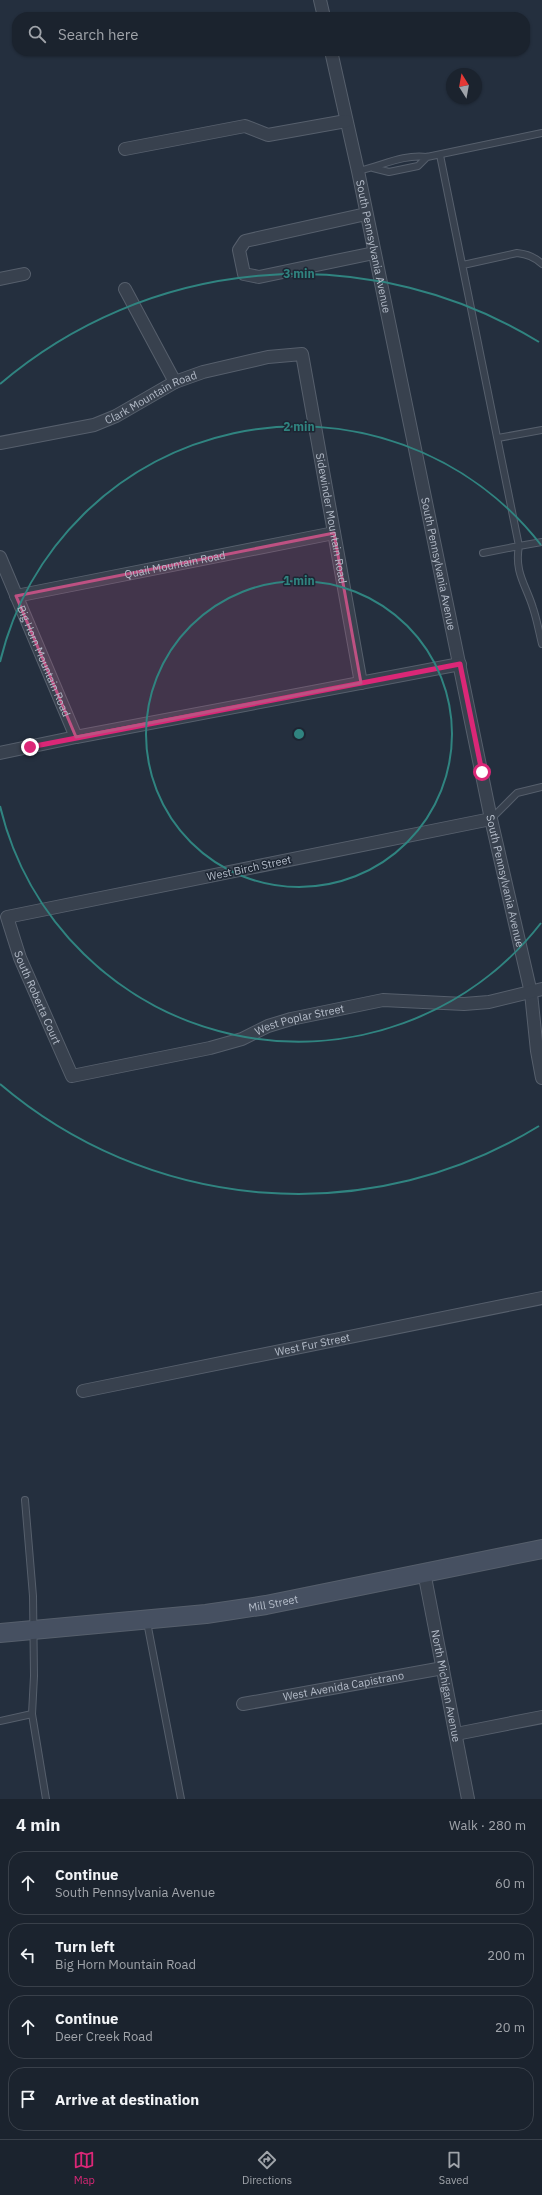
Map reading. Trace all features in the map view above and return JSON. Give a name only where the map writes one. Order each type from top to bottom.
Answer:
[{"type":"main road","name":"Mill Street","points":[[0,1633],[206,1614],[266,1605],[542,1549]]},
{"type":"street","points":[[320,0],[323,12]]},
{"type":"street","name":"South Pennsylvania Avenue","points":[[332,56],[358,171],[491,819],[536,991],[537,1051],[542,1078]]},
{"type":"street","points":[[125,149],[245,126],[268,135],[346,120]]},
{"type":"street","points":[[366,214],[245,241],[240,250],[244,274],[259,277],[374,253]]},
{"type":"street","points":[[0,279],[24,274]]},
{"type":"street","points":[[125,289],[175,382]]},
{"type":"street","name":"Clark Mountain Road","points":[[0,443],[94,425],[116,416],[175,382],[203,372],[268,357],[302,354]]},
{"type":"street","name":"Sidewinder Mountain Road","points":[[302,354],[361,683]]},
{"type":"street","name":"Quail Mountain Road","points":[[16,596],[334,533]]},
{"type":"street","name":"Big Horn Mountain Road","points":[[0,557],[76,737]]},
{"type":"street","points":[[0,753],[76,737],[460,664]]},
{"type":"street","name":"West Birch Street","points":[[7,917],[491,819]]},
{"type":"street","name":"South Roberta Court","points":[[7,917],[20,958],[72,1076]]},
{"type":"street","name":"West Poplar Street","points":[[72,1076],[210,1048],[242,1039],[268,1026],[291,1019],[383,1000],[464,1004],[489,1002],[536,991]]},
{"type":"street","name":"West Fur Street","points":[[83,1391],[542,1298]]},
{"type":"street","name":"North Michigan Avenue","points":[[424,1572],[468,1799]]},
{"type":"street","name":"West Avenida Capistrano","points":[[243,1704],[443,1668]]},
{"type":"street","points":[[456,1734],[542,1717]]},
{"type":"lane","points":[[358,171],[373,168],[387,161],[414,155],[427,157],[542,133]]},
{"type":"lane","points":[[440,154],[519,546],[517,559],[521,580],[533,607],[542,644]]},
{"type":"lane","points":[[373,168],[389,172],[418,166],[427,157]]},
{"type":"lane","points":[[463,265],[517,253],[526,254],[537,258],[542,264]]},
{"type":"lane","points":[[498,438],[542,430]]},
{"type":"lane","points":[[483,553],[542,542]]},
{"type":"lane","points":[[491,819],[517,793],[542,788]]},
{"type":"lane","points":[[25,1500],[33,1596],[32,1714],[46,1799]]},
{"type":"lane","points":[[147,1619],[181,1799]]},
{"type":"lane","points":[[0,1720],[32,1714]]},
{"type":"highlighted area","points":[[334,533],[361,683],[76,737],[16,596]]},
{"type":"route","points":[[30,747],[460,664],[482,772]]}]
